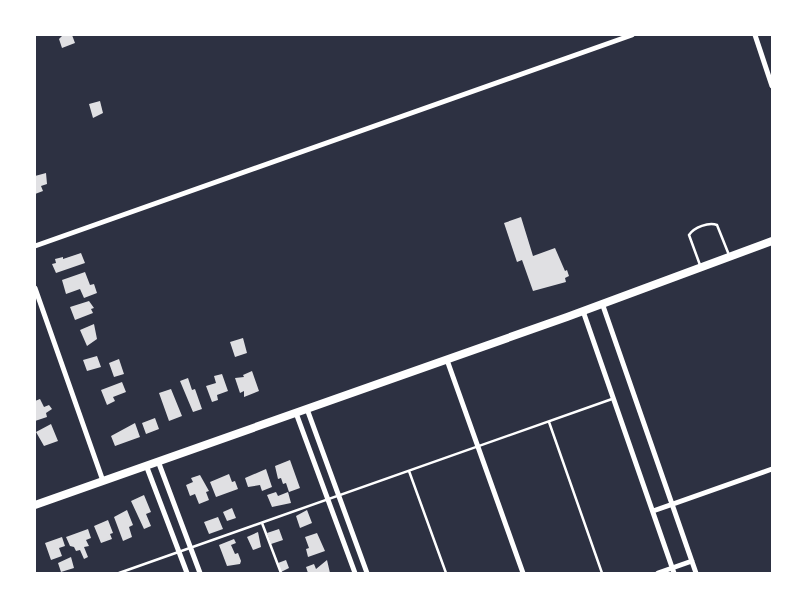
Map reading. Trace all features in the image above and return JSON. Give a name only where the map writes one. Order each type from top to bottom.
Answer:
[{"type":"main road","points":[[35,505],[447,360],[772,241]]},
{"type":"street","points":[[35,246],[632,35]]},
{"type":"street","points":[[755,35],[772,86]]},
{"type":"street","points":[[35,288],[103,481]]},
{"type":"street","points":[[602,303],[696,573]]},
{"type":"street","points":[[583,311],[673,570]]},
{"type":"street","points":[[447,360],[523,573]]},
{"type":"street","points":[[307,409],[367,573]]},
{"type":"street","points":[[296,413],[355,573]]},
{"type":"street","points":[[158,461],[200,573]]},
{"type":"street","points":[[146,465],[187,573]]},
{"type":"street","points":[[653,511],[772,469]]},
{"type":"street","points":[[658,573],[673,570],[692,561]]},
{"type":"lane","points":[[700,266],[688,235],[697,228],[713,223],[718,225],[730,256]]},
{"type":"lane","points":[[119,573],[614,399]]},
{"type":"lane","points":[[549,422],[602,573]]},
{"type":"lane","points":[[410,471],[446,573]]},
{"type":"lane","points":[[262,522],[280,573]]},
{"type":"building","points":[[63,35],[72,35],[75,43],[62,48],[59,39]]},
{"type":"building","points":[[100,101],[103,113],[93,118],[89,104]]},
{"type":"building","points":[[46,173],[47,184],[41,186],[43,191],[35,194],[35,176]]},
{"type":"building","points":[[521,217],[533,256],[555,248],[569,276],[565,278],[566,282],[533,291],[522,260],[517,262],[504,223]]},
{"type":"building","points":[[81,253],[85,263],[56,273],[52,264],[56,263],[55,259],[63,257],[63,259]]},
{"type":"building","points":[[85,272],[90,285],[94,284],[97,293],[84,298],[80,289],[66,294],[62,280]]},
{"type":"building","points":[[89,301],[94,308],[91,309],[93,313],[75,320],[70,307]]},
{"type":"building","points":[[94,324],[97,339],[87,346],[80,330]]},
{"type":"building","points":[[243,338],[247,353],[235,357],[230,342]]},
{"type":"building","points":[[97,356],[101,367],[87,371],[83,360]]},
{"type":"building","points":[[119,359],[124,374],[114,377],[109,363]]},
{"type":"building","points":[[252,371],[259,391],[244,397],[244,391],[240,393],[235,378],[244,377],[243,375]]},
{"type":"building","points":[[222,374],[228,391],[217,395],[218,400],[212,402],[206,386],[216,383],[214,376]]},
{"type":"building","points":[[188,378],[192,390],[195,389],[202,409],[193,412],[180,381]]},
{"type":"building","points":[[122,382],[126,392],[113,397],[115,401],[107,405],[101,390]]},
{"type":"building","points":[[171,389],[182,416],[169,421],[159,393]]},
{"type":"building","points":[[40,399],[44,407],[49,405],[52,409],[46,413],[47,417],[35,421],[35,401]]},
{"type":"building","points":[[155,418],[159,429],[146,434],[142,423]]},
{"type":"building","points":[[135,423],[140,437],[115,446],[111,436]]},
{"type":"building","points":[[51,424],[58,441],[44,446],[36,432]]},
{"type":"building","points":[[290,460],[300,488],[289,492],[286,483],[283,484],[281,478],[278,479],[275,466]]},
{"type":"building","points":[[266,469],[272,487],[262,491],[260,485],[248,487],[245,478]]},
{"type":"building","points":[[229,474],[232,482],[235,481],[238,489],[216,497],[210,482]]},
{"type":"building","points":[[200,475],[209,491],[206,492],[209,500],[199,504],[195,494],[190,496],[186,485],[193,482],[191,478]]},
{"type":"building","points":[[276,492],[278,496],[288,492],[291,503],[272,507],[267,495]]},
{"type":"building","points":[[144,495],[151,512],[146,514],[151,526],[144,529],[131,501]]},
{"type":"building","points":[[232,508],[236,518],[227,521],[223,512]]},
{"type":"building","points":[[127,510],[133,525],[129,527],[132,537],[123,541],[114,517]]},
{"type":"building","points":[[307,510],[312,523],[300,528],[296,516]]},
{"type":"building","points":[[218,517],[223,529],[209,534],[204,522]]},
{"type":"building","points":[[108,520],[113,533],[110,534],[112,539],[101,543],[94,526]]},
{"type":"building","points":[[88,529],[91,538],[86,540],[89,546],[84,547],[88,557],[84,559],[80,550],[76,551],[74,547],[70,546],[66,537]]},
{"type":"building","points":[[279,529],[283,540],[271,544],[267,533]]},
{"type":"building","points":[[258,532],[261,547],[253,550],[247,537]]},
{"type":"building","points":[[317,533],[325,551],[308,557],[306,549],[309,548],[305,537]]},
{"type":"building","points":[[62,537],[65,546],[59,548],[62,556],[51,560],[45,543]]},
{"type":"building","points":[[234,539],[236,543],[231,545],[235,554],[238,553],[241,561],[240,564],[227,566],[219,545]]},
{"type":"building","points":[[71,557],[74,568],[61,572],[58,563]]},
{"type":"building","points":[[286,560],[289,568],[281,572],[278,563]]},
{"type":"building","points":[[327,560],[330,573],[308,573],[306,567],[314,564],[316,569]]}]
